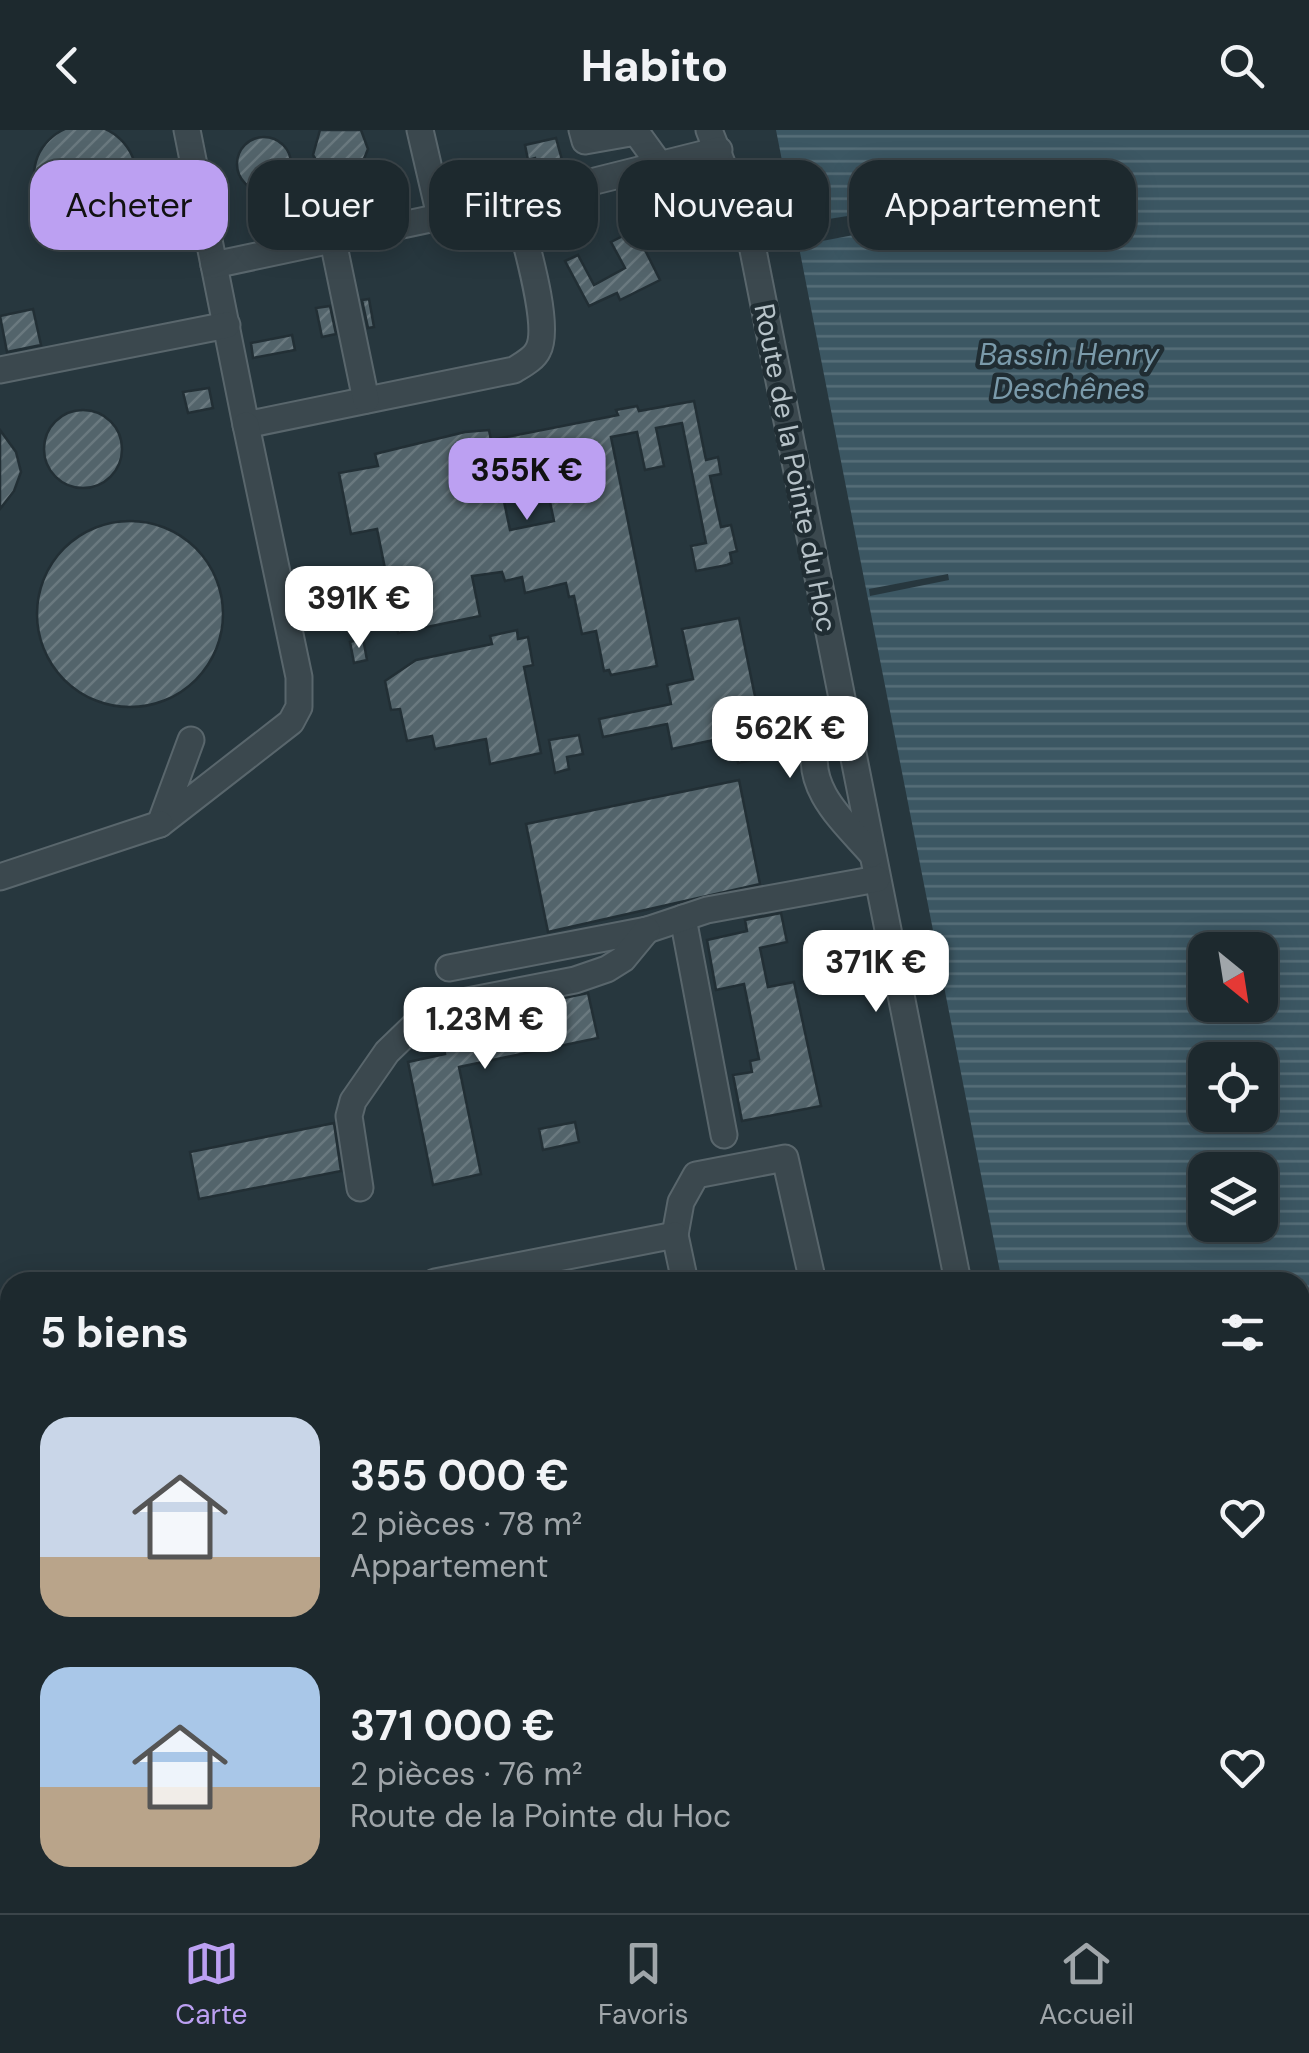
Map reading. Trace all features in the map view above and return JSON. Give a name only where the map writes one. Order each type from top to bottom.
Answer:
[{"type":"street","points":[[0,877],[160,824],[272,739],[299,707],[299,677],[187,130]]},
{"type":"street","points":[[420,130],[429,169]]},
{"type":"street","points":[[582,130],[585,142],[636,132],[656,160]]},
{"type":"street","points":[[671,160],[714,140]]},
{"type":"street","name":"Route de la Pointe du Hoc","points":[[714,140],[750,235],[956,1272]]},
{"type":"street","points":[[214,265],[288,250]]},
{"type":"street","points":[[335,250],[366,400]]},
{"type":"street","points":[[246,425],[514,370],[538,351],[542,324],[526,250]]},
{"type":"street","points":[[0,370],[227,326]]},
{"type":"street","points":[[449,968],[647,930],[875,867],[826,802],[812,760],[817,742],[850,737]]},
{"type":"street","points":[[160,824],[191,740]]},
{"type":"street","points":[[683,918],[724,1135]]},
{"type":"street","points":[[360,1188],[349,1116],[353,1101],[387,1052],[416,1024],[430,1012],[452,1004],[575,980],[607,969],[623,959],[647,930]]},
{"type":"street","points":[[683,1272],[674,1235],[681,1202],[696,1175],[785,1158],[811,1272]]},
{"type":"street","points":[[485,1272],[674,1235]]},
{"type":"water","name":"Bassin Henry Deschênes","points":[[776,130],[1309,130],[1309,1272],[1000,1272],[800,250],[829,250],[829,160],[782,160]]},
{"type":"pier","points":[[849,216],[849,236],[829,240],[829,219]]},
{"type":"pier","points":[[948,574],[949,580],[870,596],[869,589]]},
{"type":"building","points":[[85,125],[113,134],[133,160],[37,160],[57,134]]},
{"type":"building","points":[[320,130],[361,130],[368,149],[363,160],[316,160],[313,155]]},
{"type":"building","points":[[556,138],[562,160],[528,160],[525,145]]},
{"type":"building","points":[[253,139],[275,139],[289,153],[290,160],[248,160],[248,185],[239,175],[239,153]]},
{"type":"building","points":[[618,238],[618,250],[645,250],[660,280],[620,300],[617,293],[589,306],[565,261],[578,255],[594,285],[625,268],[611,242]]},
{"type":"building","points":[[369,299],[374,327],[368,328],[362,300]]},
{"type":"building","points":[[330,306],[336,334],[322,337],[316,308]]},
{"type":"building","points":[[33,309],[41,345],[7,352],[0,316]]},
{"type":"building","points":[[292,335],[295,350],[253,358],[251,343]]},
{"type":"building","points":[[209,388],[213,408],[188,413],[183,392]]},
{"type":"building","points":[[694,401],[706,460],[718,457],[721,474],[710,476],[721,527],[731,525],[737,551],[730,553],[732,563],[696,571],[691,546],[706,543],[682,423],[656,428],[664,466],[645,470],[637,432],[611,437],[657,666],[611,675],[609,670],[604,671],[596,631],[582,634],[574,596],[569,597],[566,583],[525,593],[522,577],[505,581],[502,572],[472,576],[480,616],[398,633],[377,529],[351,534],[339,473],[378,466],[375,454],[465,432],[489,430],[491,440],[618,415],[616,410],[637,406],[639,411]],"holes":[[[546,483],[554,521],[510,530],[502,492]]]},
{"type":"building","points":[[83,410],[111,421],[122,449],[111,477],[83,488],[55,477],[44,449],[55,421]]},
{"type":"building","points":[[0,430],[16,452],[21,472],[14,491],[0,509]]},
{"type":"building","points":[[130,521],[166,528],[196,548],[216,578],[223,614],[216,650],[196,680],[166,700],[130,707],[94,700],[64,680],[44,650],[37,614],[44,578],[64,548],[94,528]]},
{"type":"building","points":[[739,618],[760,721],[770,719],[774,737],[750,744],[753,760],[738,763],[732,736],[672,749],[667,724],[603,737],[599,719],[671,704],[667,685],[693,679],[682,629]]},
{"type":"building","points":[[517,630],[518,639],[528,637],[533,665],[524,667],[541,753],[490,764],[486,739],[435,749],[432,736],[407,741],[400,709],[391,710],[385,681],[416,660],[492,644],[490,636]]},
{"type":"building","points":[[363,638],[367,660],[354,663],[350,642]]},
{"type":"building","points":[[579,735],[583,754],[567,757],[569,769],[555,773],[549,740]]},
{"type":"building","points":[[739,780],[760,884],[548,932],[526,824]]},
{"type":"building","points":[[781,913],[787,942],[760,948],[768,987],[794,982],[821,1106],[742,1121],[733,1075],[752,1072],[750,1061],[759,1059],[744,984],[716,990],[707,940],[747,931],[745,920]]},
{"type":"building","points":[[588,993],[598,1038],[459,1067],[481,1174],[433,1185],[408,1062],[445,1054],[443,1040],[453,1038],[450,1022]]},
{"type":"building","points":[[575,1122],[579,1142],[543,1150],[539,1129]]},
{"type":"building","points":[[334,1123],[341,1171],[199,1199],[190,1152]]}]
